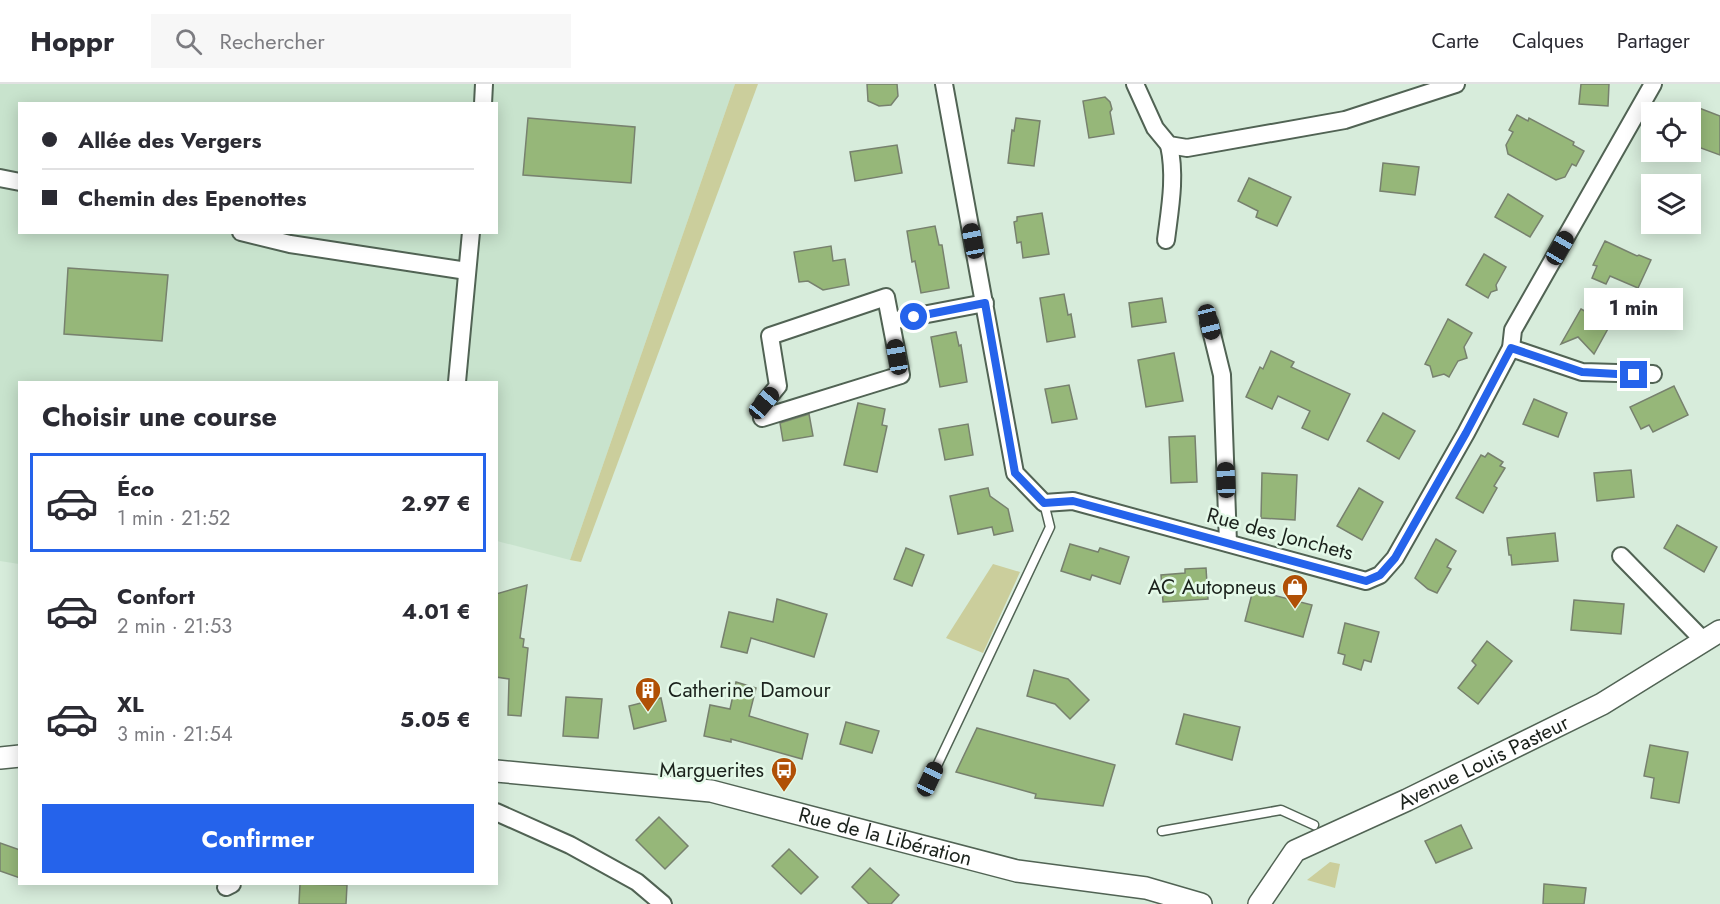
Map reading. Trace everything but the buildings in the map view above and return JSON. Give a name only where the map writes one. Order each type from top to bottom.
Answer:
[{"type":"street","points":[[483,102],[484,84]]},
{"type":"street","points":[[944,84],[1015,473],[1044,503]]},
{"type":"street","points":[[1135,84],[1155,128],[1169,145],[1173,164],[1172,197],[1166,240]]},
{"type":"street","points":[[1169,145],[1187,148],[1345,120],[1407,102],[1456,84]]},
{"type":"street","name":"Rue des Jonchets","points":[[1044,503],[1073,501],[1366,581],[1380,575],[1395,558],[1466,433],[1511,348],[1513,330],[1653,84]]},
{"type":"street","points":[[0,178],[18,182]]},
{"type":"street","points":[[249,234],[290,244],[467,271]]},
{"type":"street","points":[[457,381],[471,234]]},
{"type":"street","points":[[886,297],[891,321],[901,375],[762,418],[764,403],[778,386],[770,336],[886,297]]},
{"type":"street","points":[[891,321],[985,303]]},
{"type":"street","points":[[1209,322],[1222,375],[1228,543]]},
{"type":"street","points":[[1511,348],[1582,372],[1653,374]]},
{"type":"street","points":[[1620,556],[1712,636]]},
{"type":"street","name":"Avenue Louis Pasteur","points":[[1259,904],[1295,851],[1407,800],[1602,704],[1712,636]]},
{"type":"street","points":[[0,759],[18,756]]},
{"type":"street","name":"Rue de la Libération","points":[[498,771],[711,791],[1017,871],[1146,888],[1201,904]]},
{"type":"street","points":[[498,813],[570,845],[638,882],[663,904]]},
{"type":"lane","points":[[925,791],[1050,527],[1044,503]]},
{"type":"lane","points":[[1162,831],[1281,810],[1314,825]]},
{"type":"shaded area","points":[[0,84],[735,84],[570,560],[498,541],[498,381],[18,381],[18,564],[0,561]]},
{"type":"green space","points":[[735,84],[758,84],[581,562],[570,560]]},
{"type":"green space","points":[[993,564],[1020,572],[983,653],[946,638]]},
{"type":"green space","points":[[1330,862],[1340,864],[1335,888],[1307,880]]},
{"type":"place","name":"AC Autopneus","points":[[1295,610]]},
{"type":"place","name":"Catherine Damour","points":[[648,713]]},
{"type":"place","name":"Marguerites","points":[[784,793]]},
{"type":"route","points":[[914,317],[985,303],[1015,473],[1044,503],[1073,501],[1366,581],[1380,575],[1395,558],[1511,348],[1582,372],[1634,375]]}]
